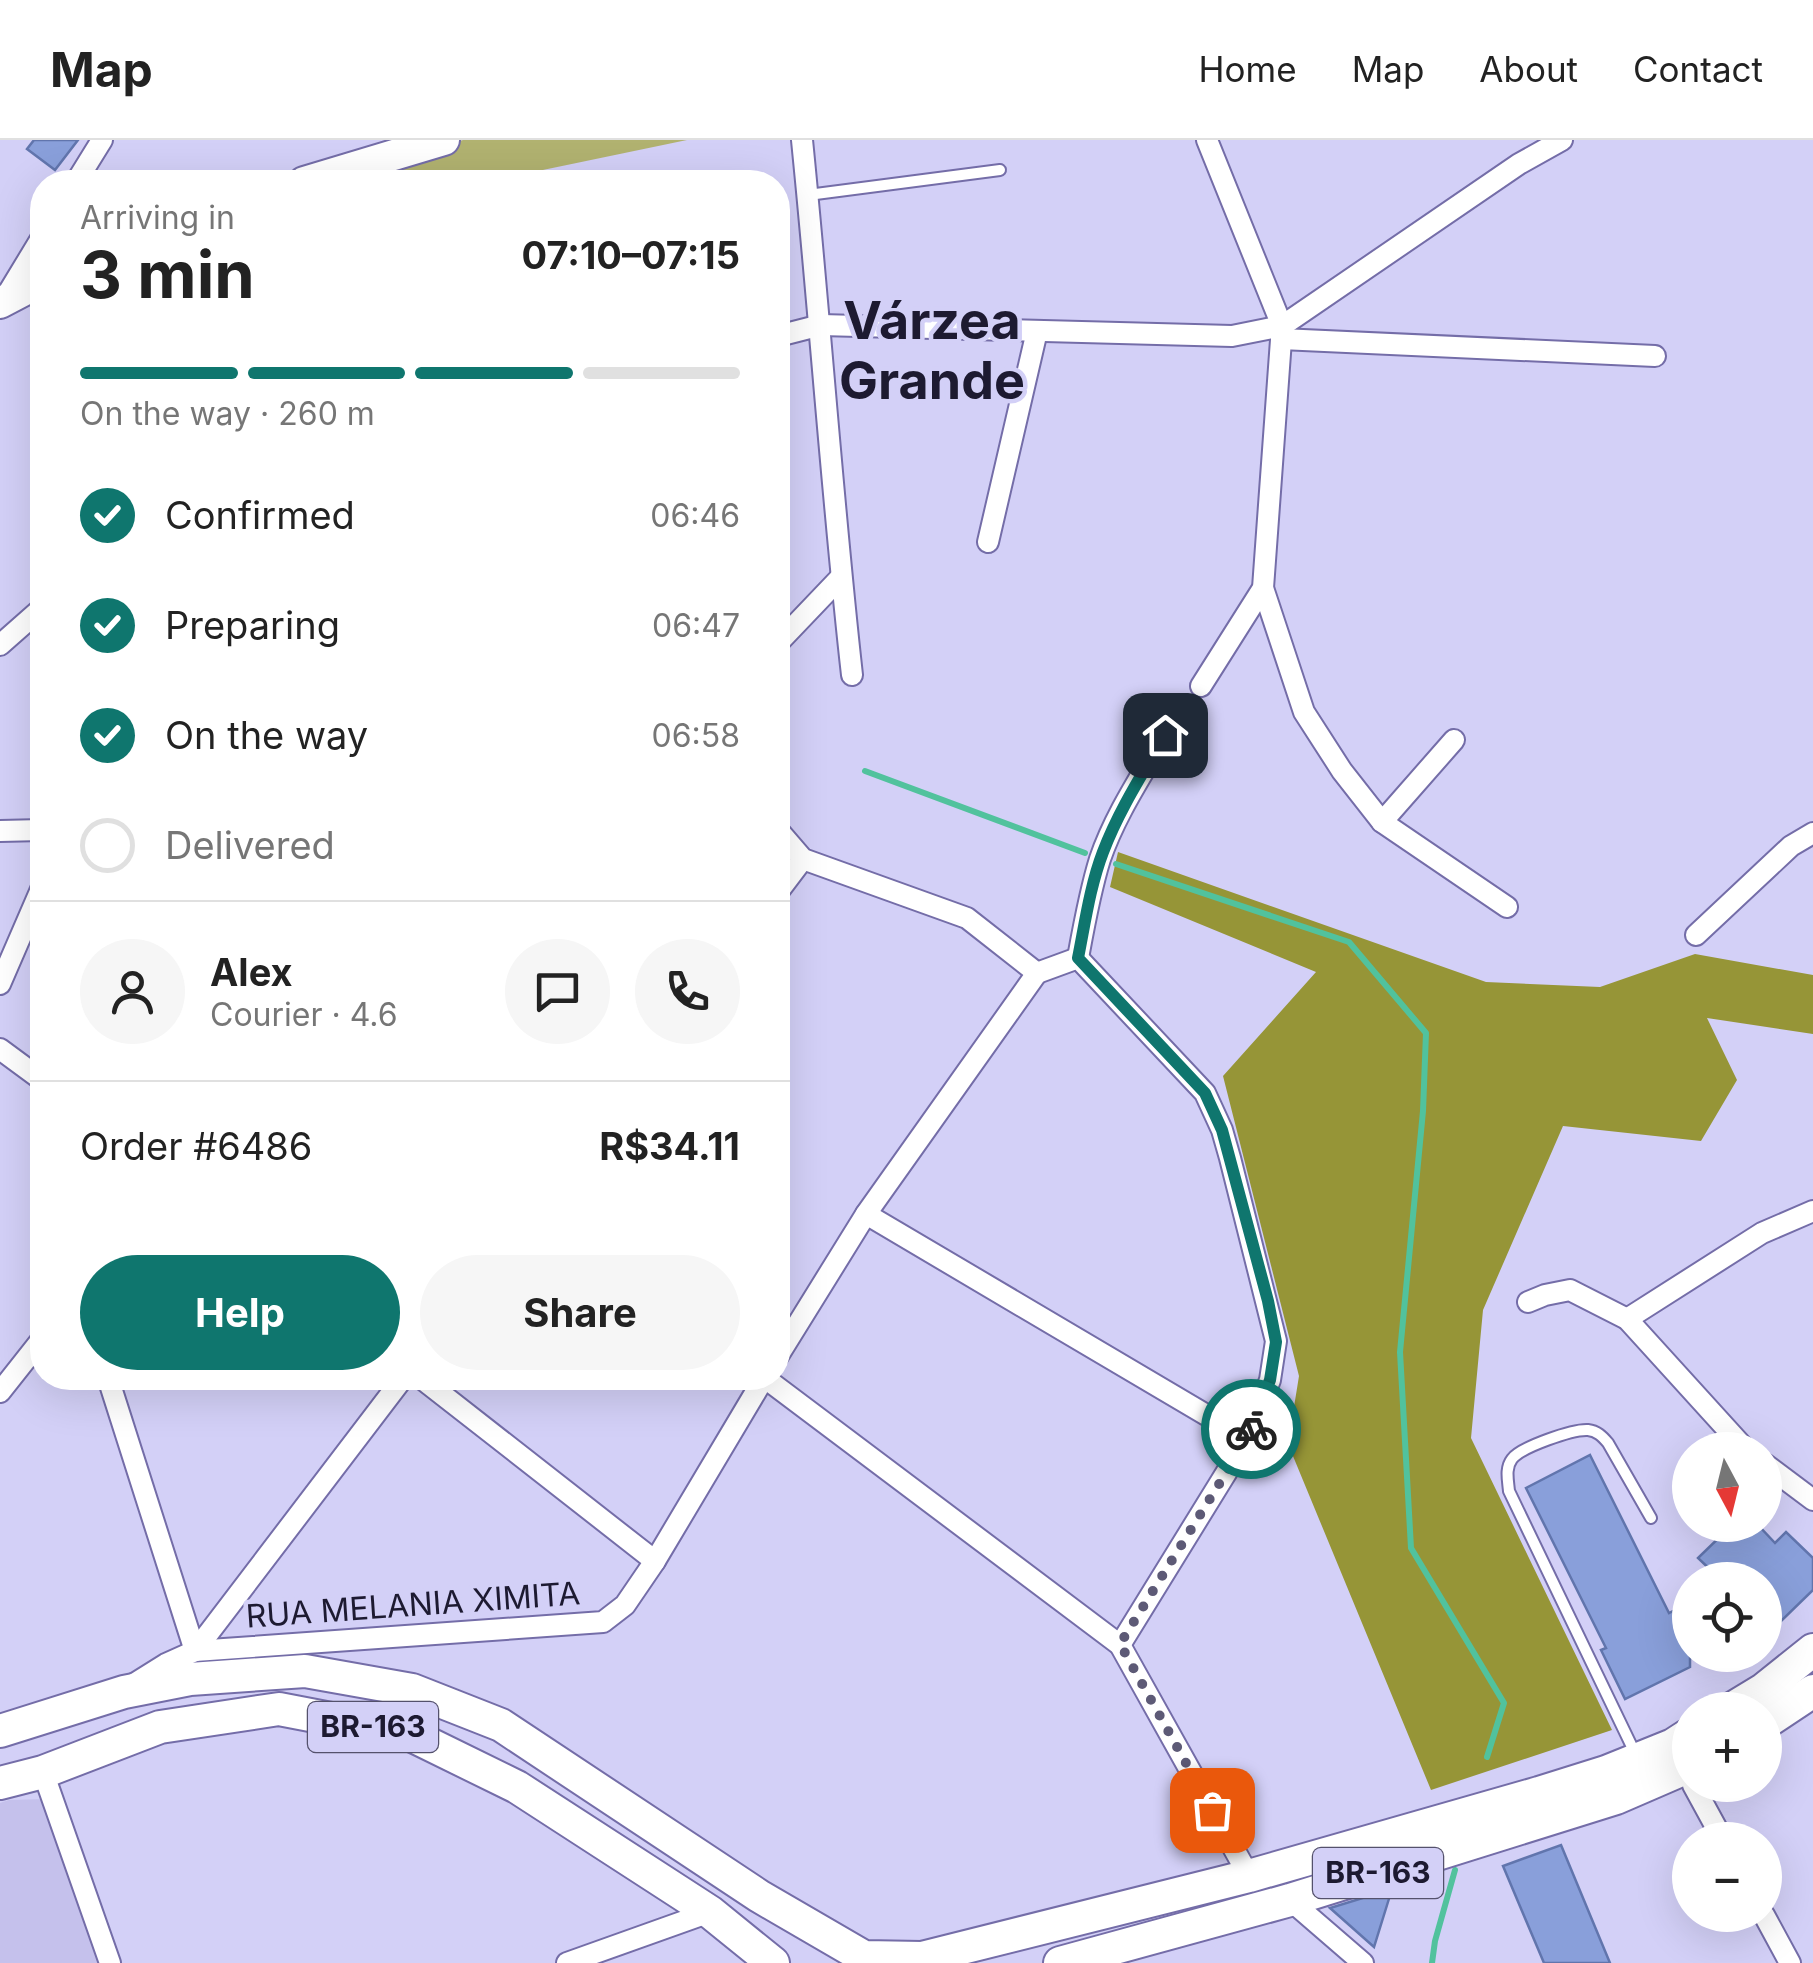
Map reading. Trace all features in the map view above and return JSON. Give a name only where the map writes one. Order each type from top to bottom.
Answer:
[{"type":"main road","points":[[344,170],[444,140]]},
{"type":"main road","points":[[2,302],[30,287]]},
{"type":"main road","points":[[1760,1692],[1813,1650]]},
{"type":"main road","name":"BR-163","points":[[0,1732],[124,1692],[190,1679],[304,1670],[412,1690],[501,1725],[760,1896],[866,1960],[922,1958],[1249,1876],[1539,1793],[1606,1772],[1672,1744]]},
{"type":"main road","points":[[1782,1712],[1813,1691]]},
{"type":"main road","name":"BR-163","points":[[0,1783],[44,1772],[160,1727],[279,1709],[408,1734],[517,1786],[710,1912],[773,1963]]},
{"type":"main road","points":[[0,1732],[24,1733],[38,1750],[44,1772]]},
{"type":"main road","name":"BR-163","points":[[1060,1963],[1290,1900],[1672,1780]]},
{"type":"main road","points":[[710,1912],[733,1896],[760,1896]]},
{"type":"street","points":[[83,170],[102,140]]},
{"type":"street","points":[[802,140],[852,675]]},
{"type":"street","points":[[1207,140],[1281,332],[1263,588],[1304,712],[1342,771],[1382,822],[1507,907]]},
{"type":"street","points":[[1281,332],[1519,164],[1562,140]]},
{"type":"street","points":[[2,302],[30,257]]},
{"type":"street","points":[[790,333],[821,326],[1232,336],[1281,332],[1655,356]]},
{"type":"street","points":[[988,542],[1037,331]]},
{"type":"street","points":[[790,630],[841,577]]},
{"type":"street","points":[[1201,686],[1263,588]]},
{"type":"street","points":[[0,645],[30,619]]},
{"type":"street","points":[[1078,958],[1101,856],[1118,815],[1165,735]]},
{"type":"street","points":[[1382,822],[1454,740]]},
{"type":"street","points":[[0,831],[30,830]]},
{"type":"street","points":[[1696,935],[1791,846],[1813,833]]},
{"type":"street","points":[[790,843],[804,859],[967,918],[1037,972]]},
{"type":"street","points":[[790,877],[804,859]]},
{"type":"street","points":[[0,984],[30,915]]},
{"type":"street","points":[[790,1337],[866,1214],[1037,972],[1078,958]]},
{"type":"street","points":[[1078,958],[1205,1093],[1222,1130],[1276,1342],[1270,1380],[1247,1439],[1120,1644]]},
{"type":"street","points":[[0,1049],[30,1071]]},
{"type":"street","points":[[1627,1320],[1762,1233],[1813,1211]]},
{"type":"street","points":[[866,1214],[1247,1439]]},
{"type":"street","points":[[1528,1302],[1570,1290],[1627,1320],[1730,1432]]},
{"type":"street","points":[[0,1392],[30,1354]]},
{"type":"street","points":[[112,1390],[195,1651]]},
{"type":"street","points":[[195,1651],[393,1390]]},
{"type":"street","points":[[436,1390],[655,1561]]},
{"type":"street","name":"RUA MELANIA XIMITA","points":[[124,1692],[139,1679],[195,1651],[603,1622],[625,1605],[655,1561],[758,1390]]},
{"type":"street","points":[[781,1390],[1120,1644],[1249,1876]]},
{"type":"street","points":[[1782,1477],[1813,1500]]},
{"type":"street","points":[[44,1772],[110,1963]]},
{"type":"street","points":[[1290,1900],[1362,1963]]},
{"type":"street","points":[[567,1963],[710,1912]]},
{"type":"street","points":[[1773,1932],[1790,1963]]},
{"type":"lane","points":[[808,195],[1000,170]]},
{"type":"lane","points":[[1638,1759],[1509,1490],[1507,1473],[1512,1460],[1522,1451],[1571,1432],[1587,1430],[1608,1443],[1650,1518]]},
{"type":"shaded area","points":[[1118,852],[1486,982],[1600,987],[1695,954],[1813,975],[1813,1034],[1707,1018],[1737,1080],[1701,1141],[1563,1126],[1483,1310],[1471,1438],[1612,1730],[1431,1790],[1288,1444],[1299,1376],[1223,1076],[1316,972],[1110,887]]},
{"type":"shaded area","points":[[45,1799],[102,1963],[0,1963],[0,1803]]},
{"type":"green space","points":[[463,140],[687,140],[543,170],[371,170]]},
{"type":"building","points":[[34,140],[78,140],[55,170],[27,149]]},
{"type":"building","points":[[1590,1455],[1669,1613],[1672,1612],[1672,1672],[1680,1672],[1625,1699],[1601,1650],[1606,1648],[1526,1488]]},
{"type":"building","points":[[1786,1532],[1813,1558],[1813,1590],[1782,1620],[1782,1562],[1702,1562],[1698,1558],[1714,1542],[1775,1543],[1782,1542]]},
{"type":"building","points":[[1561,1845],[1610,1963],[1544,1963],[1503,1866]]},
{"type":"building","points":[[1392,1889],[1374,1947],[1330,1908]]},
{"type":"waterway","points":[[865,771],[1085,853]]},
{"type":"waterway","points":[[1116,864],[1349,942],[1426,1033],[1423,1111],[1400,1352],[1411,1548],[1504,1703],[1487,1757]]},
{"type":"waterway","points":[[1432,1963],[1455,1870]]},
{"type":"way so far","points":[[1212,1810],[1120,1644],[1251,1429]]},
{"type":"district","name":"Várzea Grande","points":[[932,351]]},
{"type":"route","points":[[1165,735],[1118,815],[1101,856],[1078,958],[1205,1093],[1222,1130],[1276,1342],[1270,1380],[1251,1429]]}]
